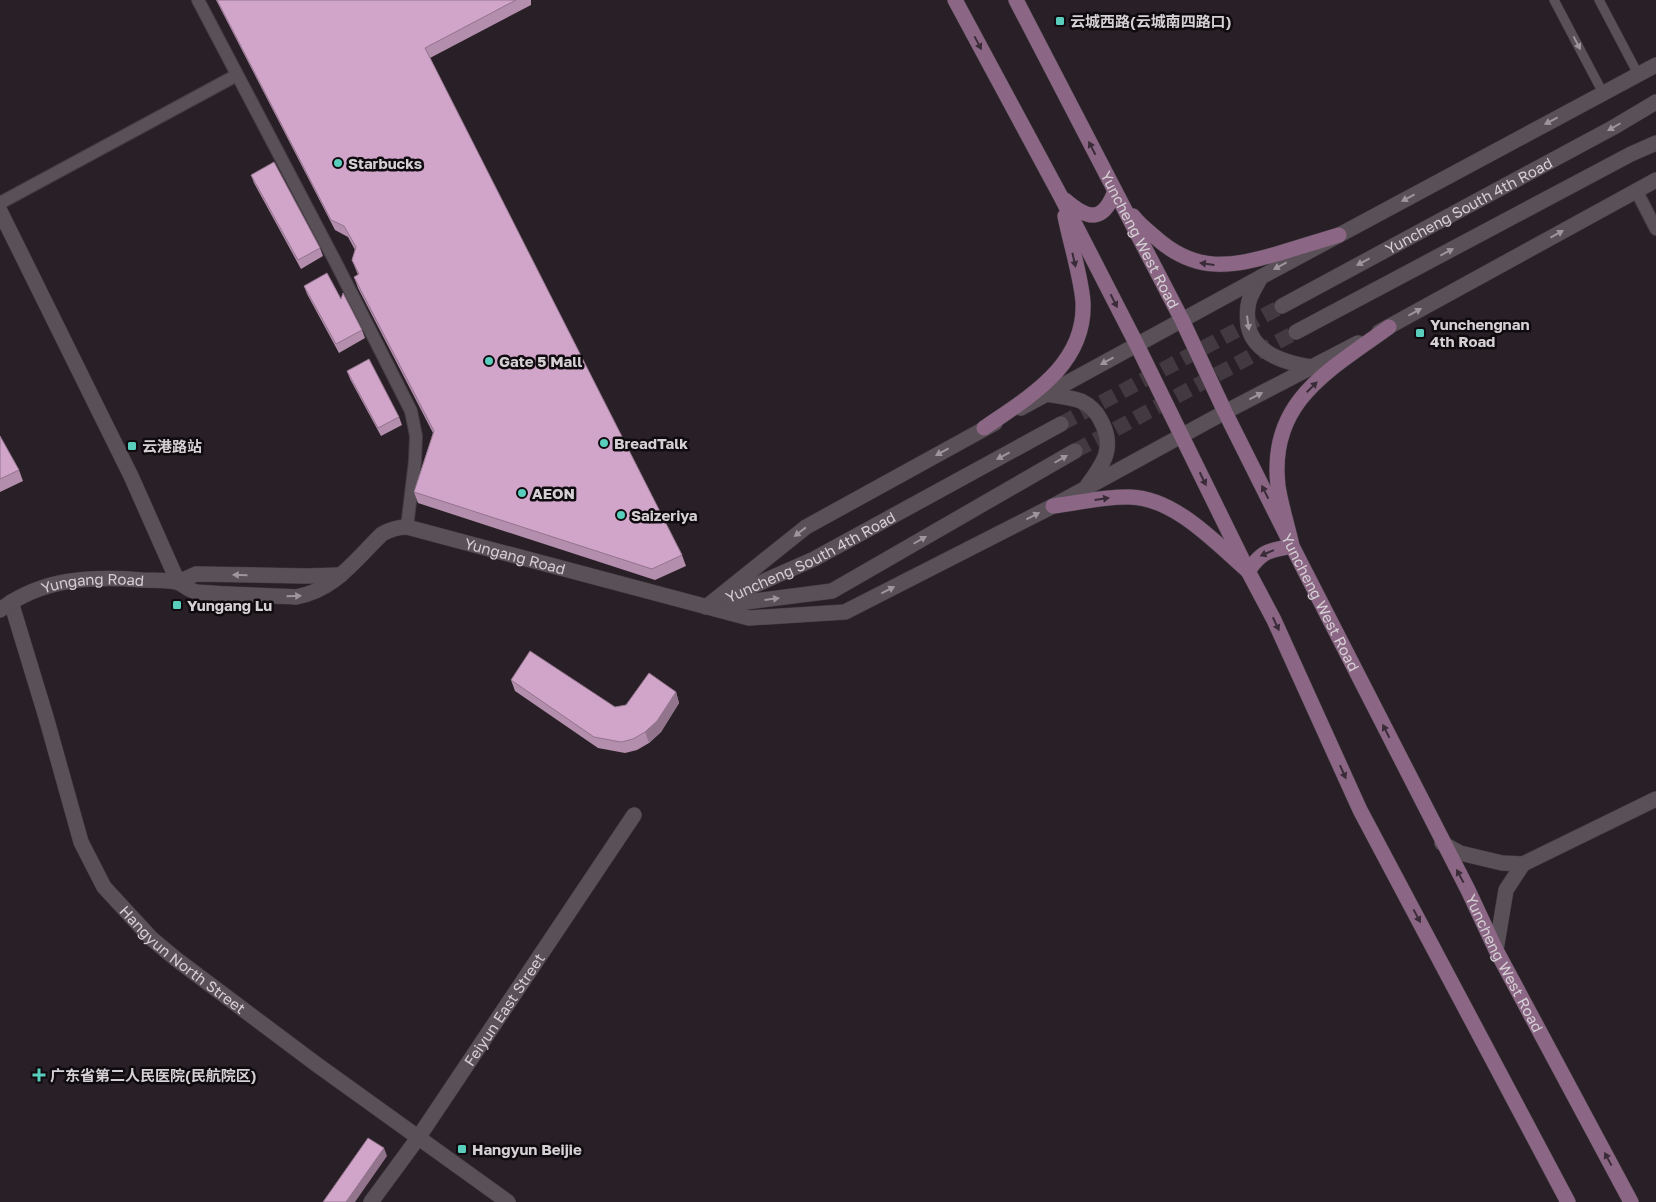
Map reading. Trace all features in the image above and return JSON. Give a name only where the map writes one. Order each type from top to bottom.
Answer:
[{"type":"main road","points":[[954,0],[1060,195],[1137,345],[1274,620],[1360,810],[1568,1202]]},
{"type":"main road","name":"Yuncheng West Road","points":[[1016,0],[1182,320],[1225,412],[1442,843],[1468,890],[1496,950],[1631,1202]]},
{"type":"main road","points":[[1060,195],[1084,213],[1095,215],[1105,210],[1110,204],[1115,191]]},
{"type":"main road","points":[[1115,191],[1135,219],[1159,241],[1174,252],[1196,262],[1227,265],[1249,262],[1339,235]]},
{"type":"main road","points":[[984,428],[1050,380],[1061,366],[1078,337],[1082,319],[1082,302],[1060,195]]},
{"type":"main road","points":[[1248,571],[1258,557],[1272,550],[1292,546],[1278,486],[1278,450],[1283,430],[1290,415],[1312,385],[1389,327]]},
{"type":"main road","points":[[1054,506],[1115,497],[1151,500],[1173,510],[1189,521],[1248,571]]},
{"type":"street","points":[[198,0],[335,261],[411,411],[416,436],[416,453],[407,527]]},
{"type":"street","points":[[706,607],[806,527],[1260,277],[1656,64]]},
{"type":"street","points":[[0,203],[237,75]]},
{"type":"street","name":"Yuncheng South 4th Road","points":[[1282,306],[1614,127],[1656,102]]},
{"type":"street","name":"Yuncheng South 4th Road","points":[[1296,332],[1631,154],[1656,143]]},
{"type":"street","name":"Yungang Road","points":[[178,582],[194,592],[296,597],[311,594],[323,589],[341,575],[382,534],[391,529],[407,527],[749,618],[845,612],[1054,506],[1225,412],[1389,327],[1656,180]]},
{"type":"street","points":[[1636,190],[1656,229]]},
{"type":"street","points":[[0,211],[126,467],[178,582]]},
{"type":"street","points":[[1260,277],[1250,299],[1247,315],[1250,332],[1255,342],[1272,356],[1298,365],[1311,367]]},
{"type":"street","points":[[1046,394],[1079,400],[1087,404],[1097,413],[1103,424],[1109,441],[1108,449],[1098,471],[1085,489]]},
{"type":"street","name":"Yuncheng South 4th Road","points":[[706,607],[814,559],[1062,424]]},
{"type":"street","name":"Yuncheng South 4th Road","points":[[706,607],[832,591],[1075,451]]},
{"type":"street","name":"Yungang Road","points":[[4,605],[50,585],[71,580],[118,578],[178,582],[196,574],[341,575]]},
{"type":"street","name":"Hangyun North Street","points":[[4,605],[46,716],[81,842],[104,887],[152,939],[176,959],[418,1138],[508,1202]]},
{"type":"street","points":[[1442,843],[1460,853],[1502,863],[1523,864],[1656,799]]},
{"type":"street","name":"Feiyun East Street","points":[[371,1202],[418,1138],[634,816]]},
{"type":"street","points":[[1496,950],[1506,890],[1523,864]]},
{"type":"lane","points":[[1554,0],[1603,93]]},
{"type":"lane","points":[[1599,0],[1638,74]]},
{"type":"building","name":"Gate 5 Mall","points":[[217,0],[516,0],[425,48],[682,555],[652,569],[414,492],[434,431],[354,277],[359,274],[352,260],[356,247],[344,226],[331,220]]},
{"type":"building","points":[[274,162],[320,248],[298,260],[251,175]]},
{"type":"building","points":[[327,273],[341,299],[343,293],[362,330],[336,344],[304,286]]},
{"type":"building","points":[[369,359],[399,417],[378,428],[347,371]]},
{"type":"building","points":[[0,436],[19,470],[0,479]]},
{"type":"building","points":[[530,651],[615,707],[626,705],[649,673],[676,692],[657,721],[645,732],[633,739],[621,742],[594,737],[511,680]]},
{"type":"building","points":[[368,1138],[384,1148],[346,1202],[323,1202]]},
{"type":"tunnel","points":[[1061,424],[1282,306]]},
{"type":"tunnel","points":[[1075,451],[1296,332]]},
{"type":"place","name":"云城西路(云城南四路口)","points":[[1060,21]]},
{"type":"place","name":"Starbucks","points":[[338,163]]},
{"type":"place","name":"Yunchengnan 4th Road","points":[[1420,333]]},
{"type":"place","name":"Gate 5 Mall","points":[[489,361]]},
{"type":"place","name":"BreadTalk","points":[[604,443]]},
{"type":"place","name":"云港路站","points":[[132,446]]},
{"type":"place","name":"AEON","points":[[522,493]]},
{"type":"place","name":"Saizeriya","points":[[621,515]]},
{"type":"place","name":"Yungang Lu","points":[[177,605]]},
{"type":"place","name":"广东省第二人民医院(民航院区)","points":[[39,1075]]},
{"type":"place","name":"Hangyun Beijie","points":[[462,1149]]}]
